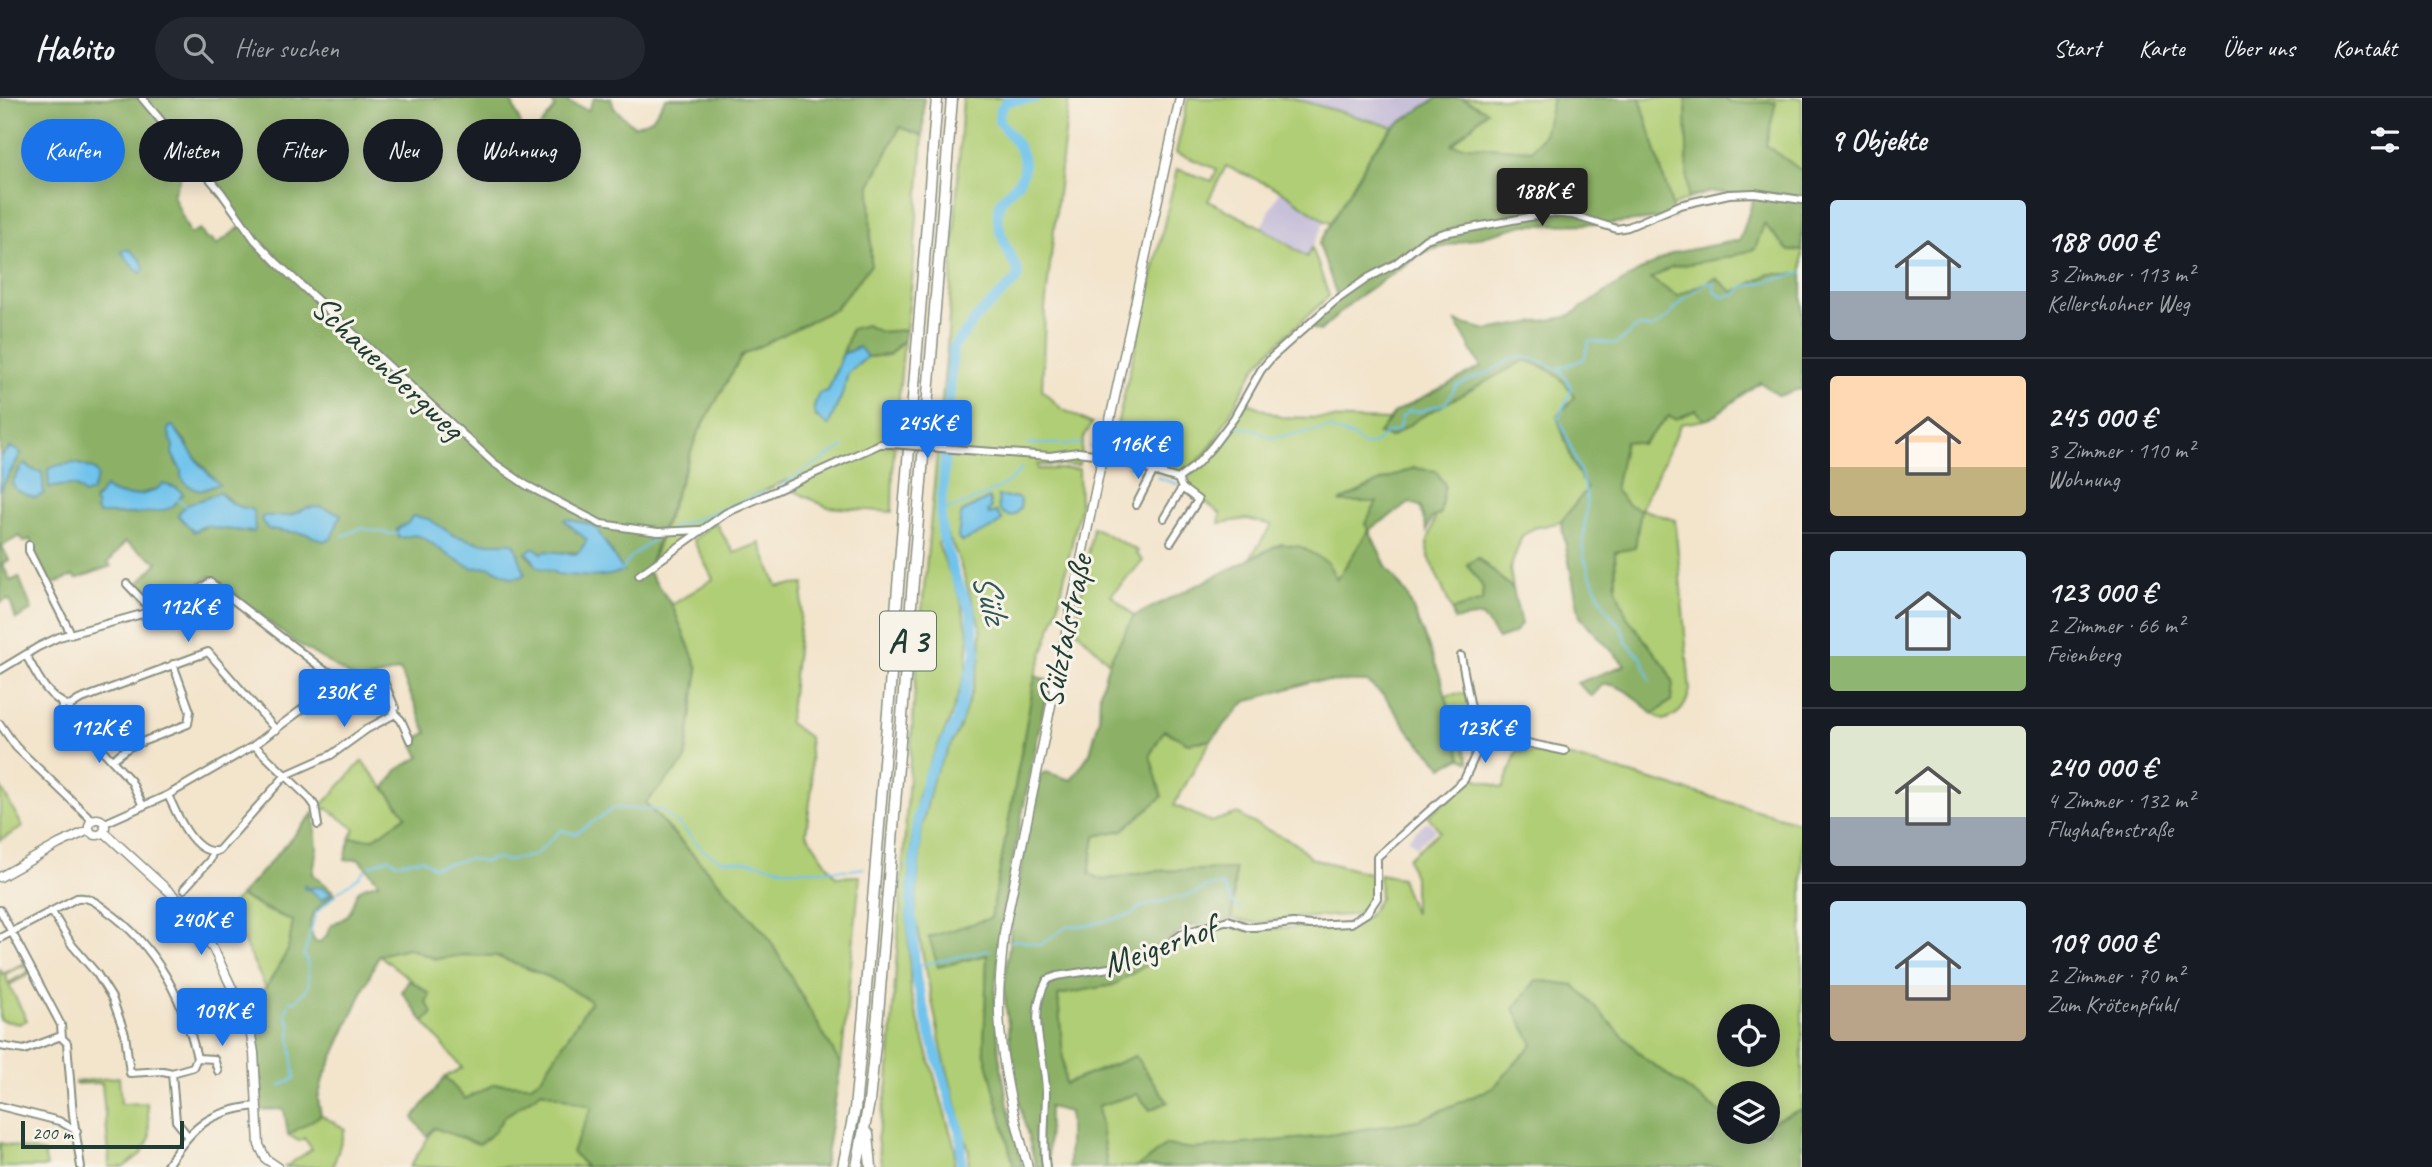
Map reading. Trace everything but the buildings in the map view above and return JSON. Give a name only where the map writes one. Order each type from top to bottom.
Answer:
[{"type":"highway","name":"A 3","points":[[843,1167],[855,1108],[864,1013],[937,98]]},
{"type":"highway","name":"A 3","points":[[857,1167],[869,1102],[881,981],[952,98]]},
{"type":"highway","points":[[869,1102],[868,1139],[871,1167]]},
{"type":"main road","name":"Sülztalstraße","points":[[1028,1167],[1008,1087],[1000,1028],[1004,932],[1102,455],[1180,98]]},
{"type":"main road","points":[[0,877],[89,830],[92,820],[100,819],[104,828],[177,897],[205,934],[249,1024],[254,1054],[261,1150],[266,1159],[278,1167]]},
{"type":"main road","points":[[89,830],[98,835],[104,828]]},
{"type":"street","name":"Schauenbergweg","points":[[142,98],[221,192],[255,240],[277,263],[494,463],[526,485],[601,524],[658,532],[700,530]]},
{"type":"street","points":[[1178,479],[1196,465],[1212,447],[1234,418],[1261,370],[1272,357],[1335,301],[1368,278],[1395,264],[1426,239],[1550,212],[1572,215],[1617,229],[1680,205],[1729,194],[1755,193],[1802,200]]},
{"type":"street","points":[[639,575],[726,513],[880,444],[1050,456],[1078,452],[1102,455],[1178,479]]},
{"type":"street","points":[[1136,505],[1153,472]]},
{"type":"street","points":[[1171,542],[1198,500],[1182,488],[1178,479]]},
{"type":"street","points":[[1164,518],[1182,488]]},
{"type":"street","points":[[29,545],[29,551],[71,634]]},
{"type":"street","points":[[0,670],[46,642],[184,601],[210,582],[324,670],[366,683],[384,678],[395,708],[394,713],[331,755],[286,775],[219,849],[214,851],[202,848],[187,832],[168,795]]},
{"type":"street","points":[[127,584],[153,611]]},
{"type":"street","points":[[143,806],[131,781],[69,715],[61,713],[66,706],[208,652],[276,730]]},
{"type":"street","points":[[26,655],[42,683],[66,706]]},
{"type":"street","points":[[1461,656],[1471,708],[1489,735],[1565,751]]},
{"type":"street","points":[[112,760],[129,747],[188,724],[190,711],[173,664]]},
{"type":"street","points":[[324,670],[326,690]]},
{"type":"street","points":[[104,828],[168,795],[254,745],[344,678]]},
{"type":"street","points":[[394,713],[401,720],[410,740]]},
{"type":"street","points":[[0,724],[3,738],[92,820]]},
{"type":"street","name":"Meigerhof","points":[[1046,1167],[1045,1073],[1036,1014],[1039,994],[1047,980],[1122,966],[1161,950],[1182,934],[1228,920],[1247,927],[1293,923],[1351,923],[1360,918],[1377,898],[1377,857],[1464,780],[1483,738],[1489,735]]},
{"type":"street","points":[[254,745],[315,806],[318,825]]},
{"type":"street","points":[[184,889],[210,860],[214,851]]},
{"type":"street","points":[[0,938],[77,898],[85,897],[113,915],[138,939],[171,984],[187,1019],[197,1058],[193,1067],[172,1073],[130,1073],[125,1034],[112,999],[97,974],[72,945],[52,912]]},
{"type":"street","points":[[0,910],[61,1025],[61,1036],[68,1043],[81,1167]]},
{"type":"street","points":[[0,1046],[24,1050],[61,1036]]},
{"type":"street","points":[[197,1058],[214,1059],[218,1071]]},
{"type":"street","points":[[172,1073],[176,1121],[188,1136]]},
{"type":"street","points":[[0,1106],[59,1121],[77,1131]]},
{"type":"street","points":[[166,1167],[188,1136],[218,1113],[257,1106]]},
{"type":"street","points":[[59,1121],[74,1108]]},
{"type":"shaded area","points":[[1292,98],[1437,98],[1393,127]]},
{"type":"shaded area","points":[[1280,190],[1325,221],[1307,258],[1261,228]]},
{"type":"shaded area","points":[[1428,821],[1436,830],[1416,847],[1408,838]]},
{"type":"green space","points":[[0,98],[510,98],[519,119],[457,119],[457,182],[581,182],[581,119],[546,119],[555,108],[551,98],[566,98],[569,103],[588,110],[594,98],[611,98],[614,108],[634,126],[652,119],[666,98],[924,98],[923,136],[900,127],[870,185],[871,265],[835,309],[742,355],[697,435],[647,570],[672,605],[698,669],[685,761],[645,803],[767,935],[841,1065],[824,1167],[586,1167],[572,1152],[592,1107],[542,1091],[504,1117],[493,1133],[479,1144],[434,1128],[427,1136],[413,1118],[445,1077],[465,1099],[495,1084],[531,1085],[541,1078],[591,1001],[549,977],[496,956],[464,955],[436,959],[407,948],[379,955],[323,1079],[318,1099],[321,1115],[288,1135],[284,1109],[262,1110],[257,1034],[244,999],[266,988],[288,950],[293,921],[240,896],[314,813],[317,848],[313,874],[335,893],[311,919],[311,933],[315,942],[319,943],[331,926],[349,914],[354,898],[361,889],[379,883],[359,859],[345,860],[350,838],[373,839],[406,816],[385,788],[398,769],[420,757],[412,740],[427,733],[400,670],[367,680],[357,680],[293,641],[210,576],[183,596],[155,609],[134,588],[158,562],[125,542],[108,563],[111,566],[76,579],[74,575],[49,586],[31,552],[33,546],[30,539],[24,542],[20,536],[2,546],[9,560],[2,564],[11,581],[19,577],[32,610],[16,619],[10,600],[0,603],[0,490],[21,453],[0,457]],"holes":[[[139,119],[243,119],[243,182],[210,182],[235,212],[242,226],[216,245],[212,239],[206,239],[200,229],[190,234],[173,195],[178,182],[139,182]],[[177,431],[188,444],[189,450],[218,484],[180,468],[173,455]],[[76,463],[95,470],[82,491],[70,484],[49,488],[49,479]],[[27,465],[41,472],[44,494],[28,495],[24,492]],[[158,489],[183,494],[165,506],[142,513],[117,514],[96,510],[96,497],[110,493],[133,496]],[[219,492],[242,510],[253,532],[214,528],[209,525],[194,532],[178,515],[193,503]],[[320,507],[341,514],[331,539],[323,541],[307,534],[268,529],[261,520],[273,516],[289,516],[307,508]],[[414,516],[433,522],[453,535],[480,543],[514,543],[519,555],[518,576],[512,578],[490,567],[472,568],[424,538],[415,535],[399,538],[397,529]],[[569,520],[580,522],[596,531],[623,571],[554,572],[534,563],[526,553],[579,552],[588,539],[576,532]]]},
{"type":"green space","points":[[963,98],[1069,98],[1045,309],[1042,390],[1062,409],[1092,424],[1083,438],[1079,465],[1037,465],[1038,469],[1079,469],[1080,507],[1057,611],[1035,676],[991,919],[929,938],[987,955],[984,1050],[1014,1167],[968,1167],[969,1152],[942,1051],[915,916],[922,826],[934,775],[959,729],[980,658],[981,629],[957,555],[946,532],[938,544],[961,601],[969,636],[966,672],[949,722],[918,795],[907,909],[911,995],[955,1148],[954,1167],[882,1167],[877,1139],[888,1084],[916,672],[947,349]],"holes":[[[998,496],[1019,498],[1020,508],[1014,515],[1008,516]]]},
{"type":"green space","points":[[1188,98],[1292,98],[1393,127],[1373,150],[1332,222],[1325,221],[1280,190],[1226,166],[1208,201],[1261,227],[1307,257],[1312,247],[1329,296],[1259,363],[1220,431],[1196,463],[1182,472],[1167,475],[1111,451],[1177,169],[1212,181],[1217,169],[1176,153]]},
{"type":"green space","points":[[1437,98],[1462,98],[1487,111],[1452,145],[1532,150],[1545,132],[1553,98],[1640,98],[1675,217],[1605,224],[1524,225],[1424,252],[1355,299],[1320,331],[1309,327],[1338,299],[1319,244],[1373,151],[1393,127]]},
{"type":"green space","points":[[1462,98],[1553,98],[1545,132],[1532,150],[1451,145],[1487,111]]},
{"type":"green space","points":[[1640,98],[1686,98],[1688,199],[1672,206]]},
{"type":"green space","points":[[1686,98],[1725,98],[1730,103],[1776,102],[1766,145],[1802,171],[1802,250],[1789,251],[1764,224],[1755,249],[1730,257],[1671,267],[1651,279],[1677,296],[1716,278],[1733,292],[1770,274],[1802,274],[1802,391],[1799,389],[1779,396],[1760,382],[1711,418],[1704,420],[1696,410],[1676,419],[1669,416],[1642,444],[1625,441],[1615,490],[1628,505],[1641,510],[1635,548],[1615,552],[1616,588],[1627,617],[1667,669],[1673,683],[1671,701],[1653,714],[1618,687],[1603,684],[1592,696],[1577,683],[1625,665],[1580,617],[1561,522],[1587,489],[1573,463],[1557,416],[1575,397],[1565,383],[1547,369],[1525,360],[1421,417],[1391,437],[1379,434],[1395,412],[1481,367],[1456,322],[1487,330],[1567,317],[1673,253],[1740,240],[1755,194],[1710,192],[1688,199]]},
{"type":"green space","points":[[1725,98],[1802,98],[1802,171],[1766,145]]},
{"type":"green space","points":[[900,126],[923,136],[906,330],[880,332],[852,329],[828,391],[815,416],[828,425],[842,395],[848,373],[867,357],[889,355],[904,340],[893,463],[892,512],[827,507],[790,489],[787,480],[719,513],[652,562],[697,435],[742,355],[835,309],[871,265],[870,185]]},
{"type":"green space","points":[[1764,223],[1789,251],[1802,250],[1802,274],[1770,274],[1733,293],[1716,278],[1677,296],[1651,279],[1671,267],[1730,257]]},
{"type":"green space","points":[[866,325],[880,332],[906,330],[904,339],[889,355],[867,357],[859,347],[843,354],[851,329]]},
{"type":"green space","points":[[1525,359],[1554,373],[1575,397],[1573,463],[1587,489],[1561,522],[1534,528],[1522,536],[1510,569],[1513,589],[1478,558],[1467,565],[1483,587],[1482,601],[1452,610],[1428,555],[1427,545],[1435,517],[1440,514],[1414,468],[1340,501],[1377,502],[1365,524],[1369,530],[1337,580],[1281,544],[1250,558],[1272,525],[1247,519],[1219,523],[1221,514],[1182,485],[1181,480],[1238,417],[1247,402],[1280,417],[1389,420],[1379,434],[1391,437],[1421,417]]},
{"type":"green space","points":[[1696,410],[1704,420],[1681,424],[1641,509],[1675,520],[1690,690],[1681,710],[1663,720],[1653,714],[1671,701],[1667,669],[1627,617],[1616,588],[1615,552],[1628,505],[1614,490],[1625,440],[1642,444],[1669,416],[1676,419]]},
{"type":"green space","points":[[1414,468],[1436,471],[1445,485],[1440,514],[1431,519],[1427,531],[1420,506],[1410,503],[1369,530],[1365,524],[1377,502],[1339,502]]},
{"type":"green space","points":[[715,522],[734,553],[760,543],[777,586],[804,584],[789,723],[809,737],[812,787],[806,833],[836,877],[860,876],[841,1065],[767,935],[645,802],[685,761],[698,669],[672,605],[713,579],[693,540]]},
{"type":"green space","points":[[1093,527],[1138,551],[1136,553],[1143,561],[1111,595],[1134,616],[1109,662],[1075,629]]},
{"type":"green space","points":[[1369,530],[1387,568],[1407,595],[1430,650],[1442,681],[1461,758],[1443,767],[1411,734],[1385,697],[1367,682],[1313,681],[1245,702],[1211,740],[1188,743],[1164,730],[1150,755],[1162,797],[1123,830],[1095,836],[1089,874],[1104,880],[1155,871],[1235,869],[1232,919],[1187,927],[1163,944],[1144,953],[1148,964],[1113,985],[1058,995],[1065,1084],[1135,1056],[1168,1102],[1150,1110],[1137,1094],[1098,1106],[1107,1167],[1069,1167],[1069,1112],[1049,1107],[1048,1167],[1036,1167],[1016,1090],[1004,990],[1013,910],[1039,775],[1046,772],[1071,780],[1090,753],[1099,720],[1100,692],[1109,662],[1134,616],[1281,544],[1301,547],[1327,562],[1337,579]]},
{"type":"green space","points":[[1478,558],[1513,589],[1521,624],[1513,634],[1498,639],[1482,616],[1454,620],[1452,610],[1482,601],[1483,587],[1467,564]]},
{"type":"green space","points":[[1035,676],[1049,681],[1003,908],[995,993],[999,1055],[1011,1122],[1023,1167],[1014,1167],[984,1050],[987,955],[938,967],[929,937],[991,918]]},
{"type":"green space","points":[[1465,693],[1474,718],[1463,745],[1469,762],[1461,758],[1446,695]]},
{"type":"green space","points":[[1164,730],[1188,743],[1211,740],[1174,805],[1211,822],[1238,813],[1297,844],[1310,858],[1372,874],[1372,896],[1363,910],[1351,915],[1256,923],[1232,919],[1235,869],[1155,871],[1103,880],[1089,874],[1095,836],[1123,830],[1150,755]]},
{"type":"green space","points":[[1517,751],[1571,757],[1802,823],[1802,1109],[1780,1118],[1780,1081],[1717,1081],[1717,1110],[1644,1058],[1574,986],[1533,1044],[1493,1088],[1419,1120],[1317,1137],[1193,1149],[1166,1145],[1138,1167],[1107,1167],[1098,1106],[1137,1094],[1135,1056],[1065,1084],[1058,995],[1113,985],[1191,934],[1228,926],[1253,930],[1352,924],[1368,916],[1380,898],[1379,874],[1401,878],[1414,914],[1414,877],[1408,858],[1440,831],[1428,816],[1474,778],[1503,788]]},
{"type":"green space","points":[[362,761],[407,816],[373,839],[350,838],[355,829],[327,808],[323,811],[320,808]]},
{"type":"green space","points":[[0,786],[23,827],[0,840]]},
{"type":"green space","points":[[240,896],[293,921],[288,950],[266,988],[228,909]]},
{"type":"green space","points":[[407,948],[436,959],[464,955],[496,956],[549,977],[591,1001],[541,1078],[531,1085],[495,1084],[465,1099],[445,1077],[462,1068],[424,1022],[433,1013],[426,1002],[429,994],[379,955]]},
{"type":"green space","points":[[24,963],[25,968],[23,965],[5,974],[8,983],[29,971],[30,974],[9,985],[27,1020],[19,1024],[0,1020],[0,969],[3,974]]},
{"type":"green space","points":[[409,980],[430,994],[426,1002],[433,1013],[424,1022],[402,992]]},
{"type":"green space","points":[[1536,980],[1574,985],[1644,1058],[1717,1110],[1717,1144],[1780,1144],[1780,1118],[1802,1109],[1802,1167],[1138,1167],[1166,1145],[1193,1149],[1317,1137],[1419,1120],[1493,1088],[1533,1044],[1514,1009]]},
{"type":"green space","points":[[266,988],[262,1110],[257,1034],[244,999]]},
{"type":"green space","points":[[119,1077],[121,1104],[147,1103],[150,1138],[141,1154],[124,1167],[109,1167],[102,1083],[75,1082]]},
{"type":"green space","points":[[542,1091],[593,1107],[573,1152],[586,1167],[410,1167],[434,1128],[493,1133],[504,1117]]},
{"type":"green space","points":[[321,1115],[345,1129],[333,1167],[285,1167],[312,1149],[304,1138],[299,1141],[288,1135]]},
{"type":"green space","points":[[0,1143],[44,1153],[47,1167],[0,1167]]},
{"type":"water","points":[[129,249],[141,260],[144,269],[141,273],[121,251]]},
{"type":"water","points":[[859,347],[867,357],[848,373],[842,395],[828,426],[814,412],[816,399],[819,393],[828,391],[843,354]]},
{"type":"water","points":[[173,426],[201,466],[219,484],[200,491],[187,485],[172,454],[173,445],[168,431],[169,427]]},
{"type":"water","points":[[11,447],[21,453],[0,490],[0,457]]},
{"type":"water","points":[[76,463],[95,470],[98,476],[92,491],[85,495],[73,486],[49,488],[48,469]]},
{"type":"water","points":[[23,464],[42,472],[44,494],[35,498],[16,490],[12,483]]},
{"type":"water","points":[[163,484],[177,488],[183,494],[166,510],[99,514],[96,510],[94,502],[105,487],[118,494],[134,495],[150,492]]},
{"type":"water","points":[[219,492],[233,504],[251,509],[254,513],[253,532],[206,526],[194,532],[178,515],[191,503]]},
{"type":"water","points":[[998,496],[1019,498],[1020,508],[1014,515],[1008,516],[999,510]]},
{"type":"water","points":[[989,498],[989,514],[996,512],[1002,520],[994,527],[962,542],[958,538],[961,513]]},
{"type":"water","points":[[320,507],[341,514],[331,539],[323,541],[307,534],[268,529],[261,520],[263,516],[289,516],[307,508]]},
{"type":"water","points":[[413,516],[429,519],[453,535],[480,543],[514,543],[525,574],[512,578],[490,567],[472,568],[424,538],[415,535],[399,538],[397,529],[408,523]]},
{"type":"water","points":[[564,520],[596,528],[623,571],[607,576],[581,576],[556,574],[537,567],[530,555],[526,554],[531,548],[542,553],[546,551],[575,554],[587,540]]},
{"type":"water","points":[[304,885],[310,889],[323,888],[331,893],[321,900],[311,890],[304,889]]},
{"type":"waterway","name":"Sülz","points":[[961,1167],[961,1136],[916,978],[911,909],[918,817],[928,776],[956,722],[976,653],[971,612],[955,576],[942,533],[941,513],[953,348],[978,316],[1017,279],[1018,271],[1000,230],[998,212],[1001,200],[1023,174],[1024,165],[1016,142],[999,121],[1000,110],[1007,101],[1035,98]]},
{"type":"waterway","points":[[1232,426],[1257,430],[1269,438],[1332,428],[1352,436],[1363,445],[1372,445],[1387,433],[1398,430],[1402,417],[1409,411],[1417,412],[1446,403],[1456,386],[1515,357],[1538,360],[1557,369],[1584,359],[1589,341],[1616,344],[1638,327],[1653,328],[1670,315],[1683,299],[1707,282],[1714,283],[1715,291],[1723,297],[1737,294],[1742,287],[1802,273]]},
{"type":"waterway","points":[[1560,368],[1572,389],[1559,417],[1585,486],[1584,557],[1603,603],[1615,621],[1621,625],[1626,642],[1642,659],[1650,680]]},
{"type":"waterway","points":[[1028,444],[1080,444]]},
{"type":"waterway","points":[[780,486],[843,447]]},
{"type":"waterway","points":[[1183,482],[1214,450]]},
{"type":"waterway","points":[[1128,466],[1147,473]]},
{"type":"waterway","points":[[941,513],[997,489],[1021,468]]},
{"type":"waterway","points":[[1157,477],[1177,484]]},
{"type":"waterway","points":[[671,527],[765,492]]},
{"type":"waterway","points":[[177,499],[186,506]]},
{"type":"waterway","points":[[343,536],[361,528],[398,533]]},
{"type":"waterway","points":[[621,571],[631,557],[659,535]]},
{"type":"waterway","points":[[370,866],[389,858],[396,863],[422,859],[433,867],[469,859],[484,862],[495,858],[507,861],[535,855],[561,830],[575,834],[614,808],[663,810],[703,850],[721,860],[751,862],[790,870],[864,868]]},
{"type":"waterway","name":"Sülz","points":[[907,867],[914,867]]},
{"type":"waterway","points":[[338,892],[365,870]]},
{"type":"waterway","points":[[1010,942],[1016,940],[1040,945],[1068,926],[1085,926],[1133,914],[1140,907],[1193,894],[1209,886],[1223,885],[1233,904],[1242,910]]},
{"type":"waterway","points":[[280,1086],[295,1078],[291,1025],[285,1014],[290,1001],[296,1001],[309,986],[304,955],[316,913],[336,894]]},
{"type":"waterway","points":[[915,966],[991,950]]}]
